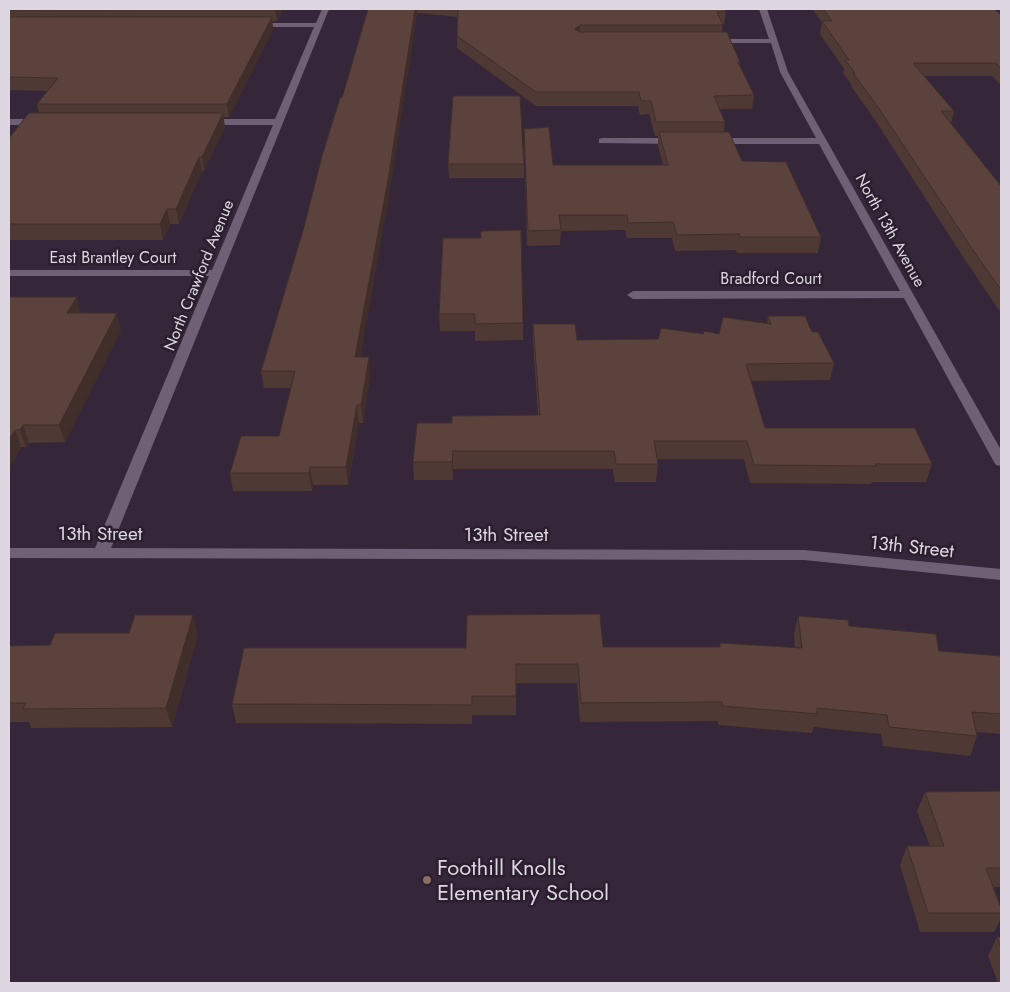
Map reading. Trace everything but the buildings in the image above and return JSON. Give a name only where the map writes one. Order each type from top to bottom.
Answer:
[{"type":"street","name":"North Crawford Avenue","points":[[101,553],[324,9]]},
{"type":"street","name":"North 13th Avenue","points":[[764,9],[784,72],[1001,462]]},
{"type":"street","points":[[246,25],[317,25]]},
{"type":"street","points":[[706,41],[774,41]]},
{"type":"street","points":[[9,122],[48,122]]},
{"type":"street","points":[[193,122],[278,122]]},
{"type":"street","points":[[602,141],[823,141]]},
{"type":"street","name":"East Brantley Court","points":[[9,273],[217,273]]},
{"type":"street","name":"Bradford Court","points":[[633,295],[908,294]]},
{"type":"street","name":"13th Street","points":[[9,553],[804,555],[1001,575]]},
{"type":"place","name":"Foothill Knolls Elementary School","points":[[427,880]]}]
